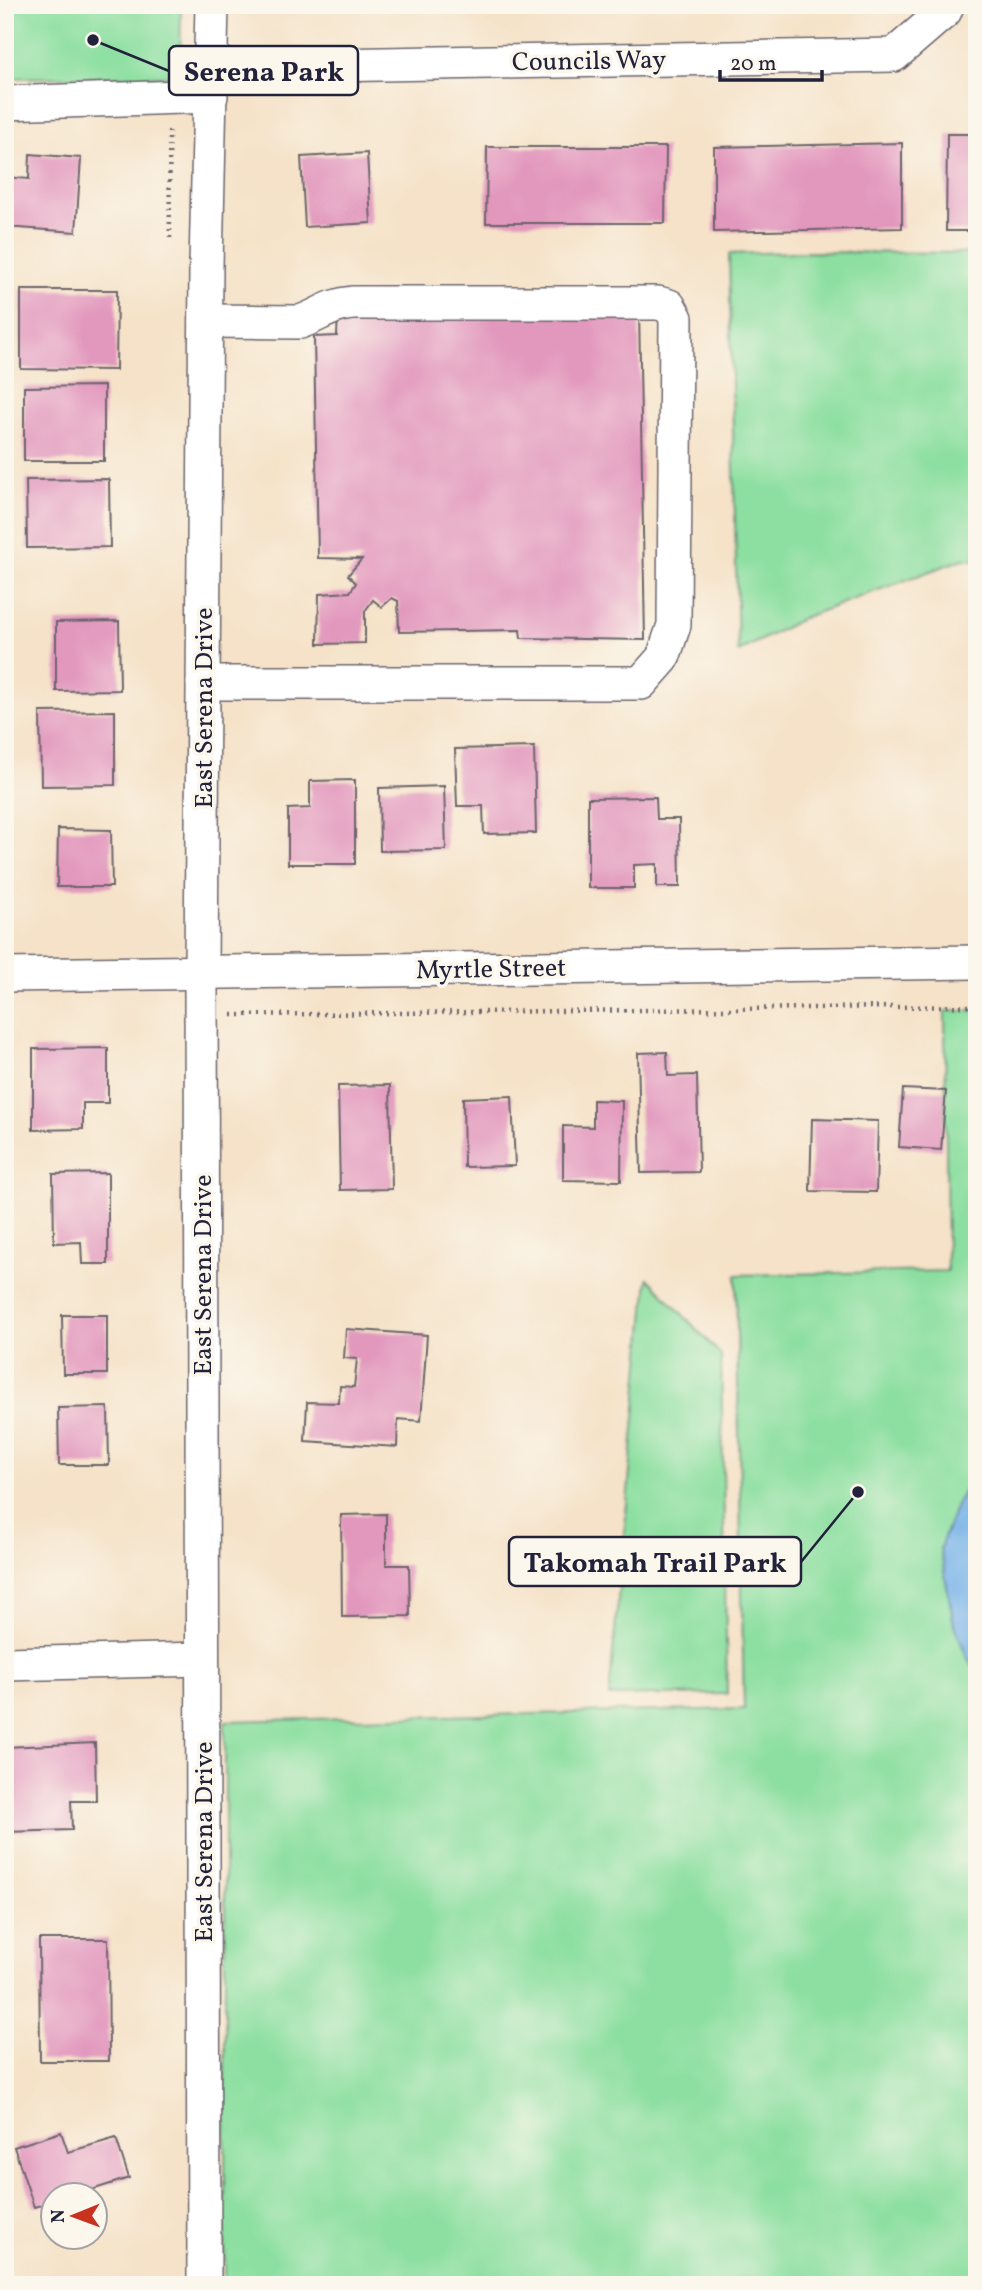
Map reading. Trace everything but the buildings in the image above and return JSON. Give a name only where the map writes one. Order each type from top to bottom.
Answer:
[{"type":"street","name":"East Serena Drive","points":[[204,2285],[201,972],[206,266],[212,5]]},
{"type":"street","name":"Councils Way","points":[[5,103],[169,99],[211,81],[894,55],[945,11],[947,5]]},
{"type":"street","points":[[203,683],[641,683],[663,658],[674,625],[677,405],[676,318],[669,306],[658,303],[353,303],[336,304],[315,317],[300,321],[206,321]]},
{"type":"street","name":"Myrtle Street","points":[[5,975],[977,961]]},
{"type":"street","points":[[5,1664],[202,1659]]},
{"type":"path","points":[[201,1016],[977,1006]]},
{"type":"green space","points":[[5,5],[181,5],[180,76],[5,78]]},
{"type":"green space","points":[[977,253],[977,560],[963,559],[805,617],[738,652],[729,254]]},
{"type":"green space","points":[[945,1011],[977,1011],[977,2285],[225,2285],[225,1721],[744,1709],[736,1275],[947,1271]]},
{"type":"green space","points":[[648,1278],[721,1355],[727,1694],[609,1696]]},
{"type":"water","points":[[977,1468],[977,1671],[968,1659],[954,1625],[940,1548],[956,1505]]},
{"type":"place","name":"Serena Park","points":[[93,40]]},
{"type":"place","name":"Takomah Trail Park","points":[[858,1492]]}]
